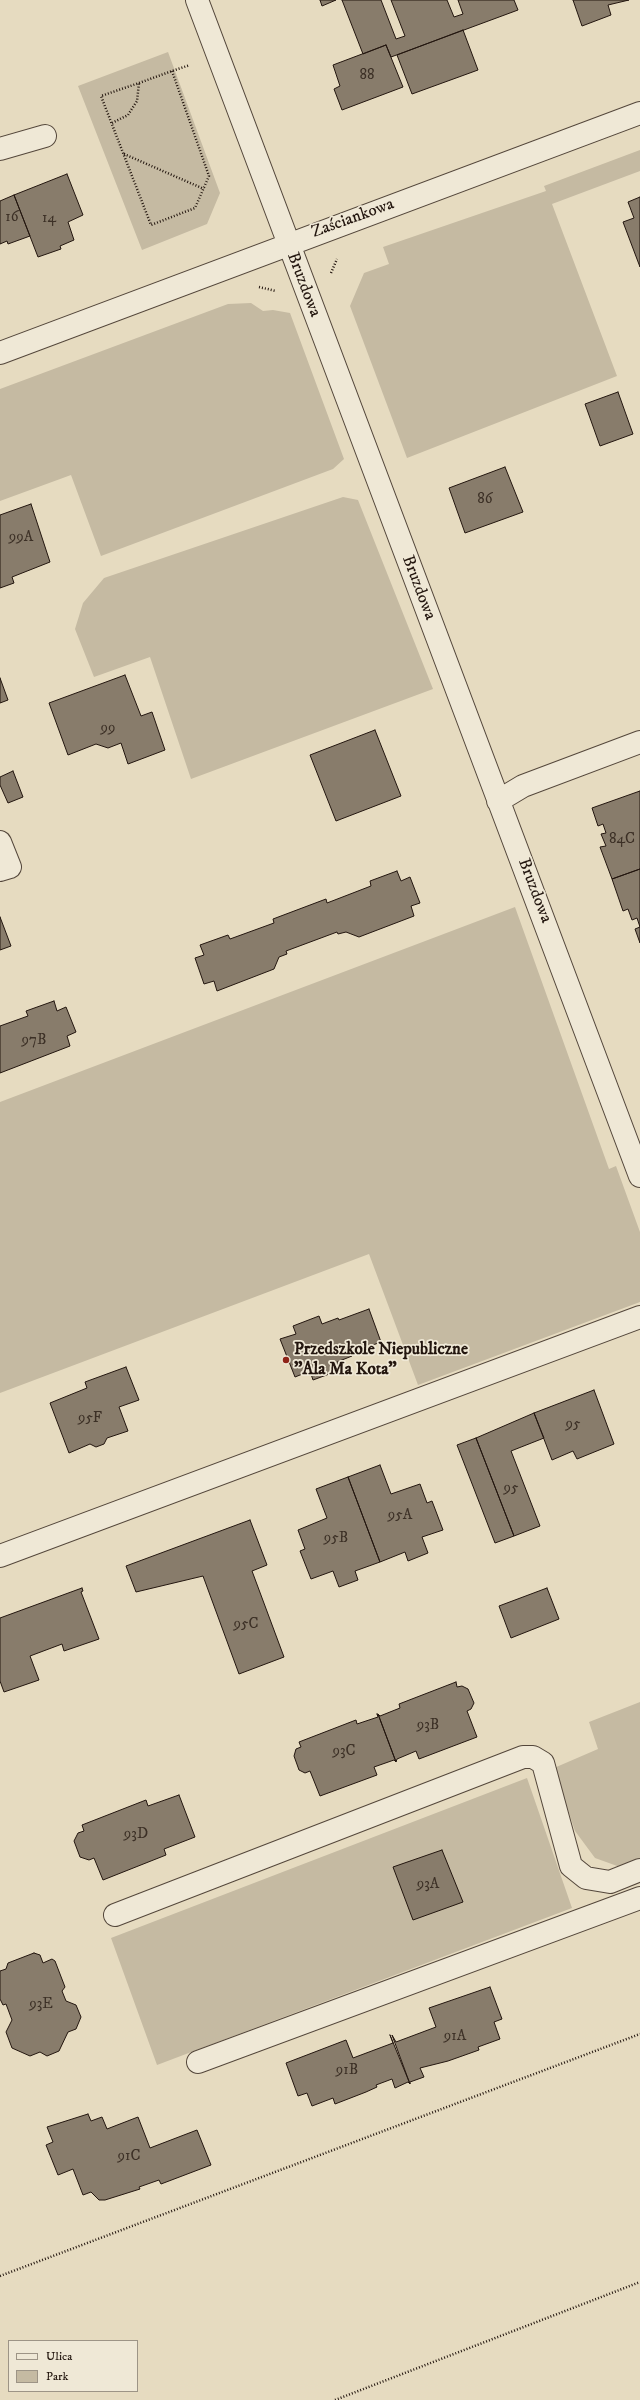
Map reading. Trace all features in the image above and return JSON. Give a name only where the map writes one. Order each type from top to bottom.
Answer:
[{"type":"street","name":"Bruzdowa","points":[[197,0],[287,244],[498,801],[532,886],[640,1176]]},
{"type":"street","name":"Zaściankowa","points":[[0,353],[287,244],[640,113]]},
{"type":"street","points":[[0,149],[45,136]]},
{"type":"street","points":[[498,801],[523,786],[640,742]]},
{"type":"street","points":[[0,842],[10,867],[0,870]]},
{"type":"street","points":[[0,1556],[640,1317]]},
{"type":"street","points":[[115,1915],[523,1757],[533,1757],[543,1763],[571,1866],[586,1878],[610,1882],[640,1870]]},
{"type":"street","points":[[198,2062],[640,1898]]},
{"type":"path","points":[[172,71],[209,176],[195,208],[151,225],[101,96],[194,63]]},
{"type":"path","points":[[112,123],[128,115],[137,100],[139,83]]},
{"type":"path","points":[[124,154],[204,189]]},
{"type":"path","points":[[0,2276],[640,2034]]},
{"type":"path","points":[[335,2400],[640,2282]]},
{"type":"green space","points":[[168,52],[220,193],[207,224],[142,250],[78,86]]},
{"type":"green space","points":[[640,150],[640,171],[552,204],[617,376],[407,458],[350,306],[364,273],[389,264],[383,247],[546,191],[544,186]]},
{"type":"green space","points":[[251,303],[263,311],[273,310],[290,313],[344,459],[333,469],[101,556],[71,475],[0,501],[0,389],[228,304]]},
{"type":"green space","points":[[343,497],[358,500],[433,689],[191,779],[150,657],[94,677],[75,629],[83,603],[104,578]]},
{"type":"green space","points":[[515,907],[609,1169],[616,1166],[640,1232],[640,1302],[418,1385],[369,1254],[0,1393],[0,1102]]},
{"type":"green space","points":[[640,1702],[640,1859],[620,1867],[595,1858],[575,1831],[554,1768],[598,1749],[589,1722]]},
{"type":"green space","points":[[527,1778],[572,1908],[157,2065],[111,1938]]},
{"type":"building","points":[[320,0],[336,0],[322,6]]},
{"type":"building","points":[[342,0],[381,0],[396,39],[405,36],[391,0],[447,0],[454,17],[463,14],[458,0],[514,0],[518,10],[391,57],[386,45],[363,54]]},
{"type":"building","points":[[573,0],[629,0],[608,5],[611,15],[582,26]]},
{"type":"building","points":[[463,30],[478,70],[412,94],[397,55]]},
{"type":"building","points":[[386,45],[403,87],[342,110],[334,89],[340,86],[333,65]]},
{"type":"building","points":[[67,174],[83,215],[68,222],[74,240],[60,246],[61,249],[38,257],[14,195]]},
{"type":"building","points":[[14,195],[30,236],[8,244],[7,241],[0,244],[0,201]]},
{"type":"building","points":[[640,197],[640,267],[623,222],[634,218],[628,202]]},
{"type":"building","points":[[618,392],[633,434],[600,446],[585,404]]},
{"type":"building","points":[[505,467],[523,512],[465,533],[449,488]]},
{"type":"building","points":[[31,504],[50,562],[12,577],[14,583],[0,588],[0,515]]},
{"type":"building","points":[[125,675],[141,716],[152,712],[165,750],[128,764],[121,743],[108,748],[96,744],[68,755],[49,703]]},
{"type":"building","points":[[0,678],[8,700],[0,703]]},
{"type":"building","points":[[375,730],[401,796],[336,821],[310,755]]},
{"type":"building","points":[[13,771],[23,797],[8,803],[0,785],[0,777]]},
{"type":"building","points":[[640,791],[640,869],[612,879],[600,847],[606,846],[601,834],[606,833],[603,824],[598,826],[592,808]]},
{"type":"building","points":[[640,869],[640,927],[637,918],[632,920],[628,909],[623,911],[612,879]]},
{"type":"building","points":[[397,871],[401,881],[410,877],[420,903],[411,906],[414,916],[359,937],[346,932],[338,934],[337,932],[286,951],[287,954],[279,957],[274,969],[217,991],[214,981],[204,984],[195,958],[204,955],[200,945],[228,935],[230,939],[274,923],[273,919],[326,899],[327,903],[371,886],[370,881]]},
{"type":"building","points":[[0,917],[11,946],[0,950]]},
{"type":"building","points":[[640,927],[640,943],[635,929]]},
{"type":"building","points":[[54,1001],[57,1011],[66,1007],[76,1032],[67,1036],[70,1046],[0,1073],[0,1026],[28,1016],[26,1011]]},
{"type":"building","points":[[369,1309],[381,1342],[351,1353],[352,1356],[337,1362],[340,1370],[313,1380],[310,1371],[295,1377],[280,1339],[296,1334],[293,1326],[319,1316],[322,1324],[338,1318],[339,1320]]},
{"type":"building","points":[[126,1367],[139,1400],[119,1407],[128,1431],[107,1438],[104,1444],[96,1447],[90,1444],[69,1453],[50,1403],[87,1388],[85,1382]]},
{"type":"building","points":[[594,1390],[614,1444],[577,1459],[573,1451],[552,1460],[534,1413]]},
{"type":"building","points":[[534,1413],[544,1438],[511,1451],[540,1526],[514,1536],[476,1438]]},
{"type":"building","points":[[476,1438],[514,1536],[495,1543],[457,1445]]},
{"type":"building","points":[[380,1465],[391,1494],[420,1484],[427,1503],[432,1501],[443,1530],[422,1537],[428,1553],[408,1561],[405,1552],[380,1562],[348,1477]]},
{"type":"building","points":[[348,1477],[380,1562],[355,1571],[358,1580],[339,1587],[333,1571],[311,1579],[300,1551],[305,1549],[298,1530],[327,1518],[316,1489]]},
{"type":"building","points":[[250,1520],[267,1565],[252,1571],[284,1657],[239,1674],[203,1576],[136,1592],[126,1566]]},
{"type":"building","points":[[82,1588],[83,1591],[81,1592],[99,1639],[64,1651],[62,1644],[30,1656],[39,1680],[4,1692],[0,1681],[0,1618]]},
{"type":"building","points":[[547,1588],[559,1619],[511,1638],[499,1606]]},
{"type":"building","points":[[456,1682],[457,1687],[462,1686],[468,1689],[474,1703],[471,1709],[467,1711],[477,1737],[419,1759],[416,1751],[397,1759],[396,1762],[378,1714],[380,1716],[400,1708],[399,1704]]},
{"type":"building","points":[[377,1714],[396,1762],[394,1760],[374,1767],[377,1775],[320,1796],[310,1771],[305,1773],[299,1770],[294,1756],[296,1749],[301,1747],[299,1742],[356,1720],[357,1724],[378,1717]]},
{"type":"building","points":[[179,1795],[195,1837],[164,1849],[166,1855],[103,1880],[94,1858],[89,1860],[80,1857],[74,1841],[78,1833],[84,1831],[82,1825],[146,1800],[148,1806]]},
{"type":"building","points":[[442,1850],[463,1902],[413,1920],[393,1867]]},
{"type":"building","points":[[34,1953],[40,1955],[43,1963],[52,1959],[55,1961],[65,1987],[62,1991],[66,2001],[76,2005],[81,2017],[76,2029],[68,2032],[59,2051],[47,2056],[40,2052],[30,2056],[12,2048],[6,2032],[12,2020],[6,2004],[3,2005],[0,1999],[0,1971],[6,1969],[8,1963]]},
{"type":"building","points":[[490,1987],[502,2019],[494,2022],[500,2039],[478,2047],[479,2050],[448,2061],[420,2068],[424,2077],[410,2082],[410,2084],[392,2035],[396,2042],[436,2027],[429,2008]]},
{"type":"building","points":[[390,2035],[410,2084],[408,2082],[395,2088],[392,2079],[376,2085],[377,2087],[366,2092],[335,2104],[333,2098],[312,2106],[307,2093],[298,2096],[286,2063],[346,2040],[353,2058],[393,2043]]},
{"type":"building","points":[[88,2114],[91,2121],[102,2117],[107,2129],[138,2117],[150,2148],[197,2130],[211,2165],[161,2184],[159,2180],[139,2187],[140,2189],[105,2200],[99,2200],[91,2192],[83,2195],[73,2169],[58,2175],[46,2145],[53,2142],[47,2127]]},
{"type":"place","name":"Przedszkole Niepubliczne \"Ala Ma Kota\"","points":[[286,1360]]}]
